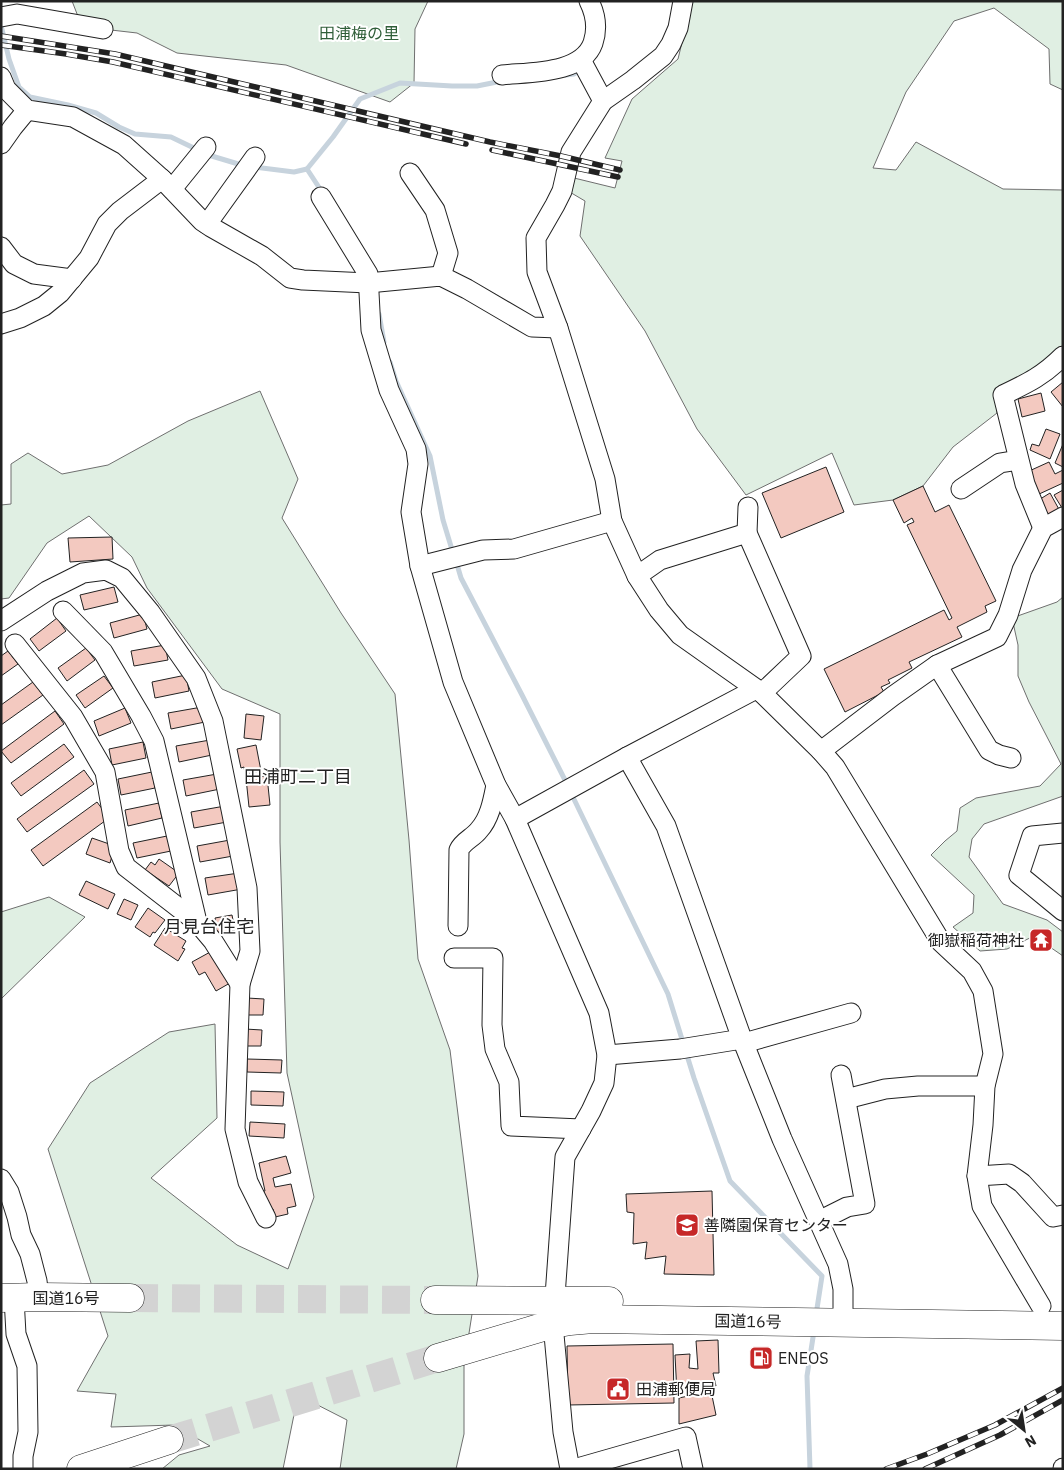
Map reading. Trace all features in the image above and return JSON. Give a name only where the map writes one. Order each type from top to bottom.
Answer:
[{"type":"highway","name":"国道16号","points":[[18,1298],[130,1298]]},
{"type":"highway","name":"国道16号","points":[[435,1300],[554,1312],[570,1320],[1052,1306]]},
{"type":"highway","name":"国道16号","points":[[438,1358],[554,1312]]},
{"type":"highway","name":"国道16号","points":[[829,1313],[1063,1326]]},
{"type":"highway","points":[[81,1469],[169,1440]]},
{"type":"street","points":[[502,75],[557,69],[572,65],[581,60],[591,49],[596,33],[595,13],[589,1]]},
{"type":"street","points":[[683,1],[678,28],[663,56],[603,101],[571,152],[562,191],[536,238],[537,272],[558,328],[605,479],[612,521],[637,576],[659,610],[680,635],[759,691],[835,767],[941,942],[972,971],[983,991],[993,1054],[985,1086],[977,1176],[982,1206],[1052,1306]]},
{"type":"street","points":[[1,17],[17,14],[103,29]]},
{"type":"street","points":[[581,60],[603,101]]},
{"type":"street","points":[[1,77],[6,89],[27,110],[73,117],[124,145],[207,224],[262,256],[290,278],[368,283],[441,276],[532,327],[558,328]]},
{"type":"street","points":[[1,144],[27,110]]},
{"type":"street","points":[[1,324],[20,318],[44,306],[60,293],[89,258],[107,224],[120,211],[167,184],[206,147]]},
{"type":"street","points":[[207,224],[255,157]]},
{"type":"street","points":[[410,173],[435,210],[448,253],[441,276]]},
{"type":"street","points":[[321,197],[368,274],[371,330],[389,390],[416,449],[418,464],[411,512],[420,566],[453,682],[496,785],[515,819],[600,1013],[607,1054],[604,1083],[591,1111],[564,1157],[554,1312],[562,1432],[570,1469]]},
{"type":"street","points":[[1,247],[14,264],[34,274],[72,279]]},
{"type":"street","points":[[1043,528],[1025,484],[1003,395],[1032,382],[1050,369],[1063,356]]},
{"type":"street","points":[[961,489],[1000,463],[1018,460]]},
{"type":"street","points":[[515,819],[627,757],[759,691],[801,656],[747,533],[748,507]]},
{"type":"street","points":[[821,751],[937,664],[996,638],[1008,615],[1022,570],[1043,528],[1063,517]]},
{"type":"street","points":[[420,566],[483,550],[514,548],[612,521]]},
{"type":"street","points":[[637,576],[660,560],[747,533]]},
{"type":"street","points":[[1,622],[47,591],[83,573],[106,570],[122,578],[144,605],[196,678],[213,721],[247,888],[250,951],[240,984],[235,1129],[248,1182],[266,1218]]},
{"type":"street","points":[[63,610],[103,652],[154,741],[197,922]]},
{"type":"street","points":[[15,644],[73,717],[105,772],[119,852],[126,867],[197,922],[213,941],[240,984]]},
{"type":"street","points":[[937,664],[989,750],[1011,758]]},
{"type":"street","points":[[627,757],[666,826],[743,1041],[782,1139],[838,1264],[843,1289],[829,1313]]},
{"type":"street","points":[[458,926],[459,850],[461,845],[480,830],[488,816],[496,785]]},
{"type":"street","points":[[1063,833],[1032,836],[1019,875],[1063,911]]},
{"type":"street","points":[[454,958],[493,958],[492,1025],[495,1049],[509,1082],[511,1126],[580,1129]]},
{"type":"street","points":[[607,1054],[680,1049],[743,1041],[850,1013]]},
{"type":"street","points":[[819,1220],[847,1207],[865,1204],[841,1075]]},
{"type":"street","points":[[846,1099],[885,1089],[918,1086],[985,1086]]},
{"type":"street","points":[[977,1176],[1009,1174],[1022,1183],[1053,1217],[1063,1215]]},
{"type":"street","points":[[1,1179],[9,1192],[37,1281],[18,1298],[16,1334],[26,1366],[28,1432],[23,1456],[23,1469]]},
{"type":"street","points":[[574,1469],[686,1437],[692,1469]]},
{"type":"green space","name":"田浦梅の里","points":[[72,1],[428,1],[415,29],[414,83],[390,102],[286,65],[177,53],[137,33],[111,30],[79,19]]},
{"type":"green space","points":[[692,1],[1063,1],[1063,90],[1050,84],[1049,49],[994,8],[954,21],[906,92],[873,168],[896,170],[916,142],[1003,189],[1063,190],[1063,347],[1052,361],[997,390],[997,413],[953,447],[923,486],[893,500],[854,505],[832,453],[746,495],[697,429],[645,331],[580,236],[585,201],[568,191],[570,177],[615,188],[622,161],[605,158],[632,99],[678,59]]},
{"type":"green space","points":[[260,391],[298,479],[282,518],[341,613],[395,694],[418,959],[450,1050],[478,1276],[464,1365],[464,1434],[456,1469],[340,1469],[347,1420],[298,1395],[283,1469],[162,1469],[179,1455],[210,1446],[174,1425],[111,1427],[116,1394],[77,1391],[108,1336],[48,1149],[90,1083],[169,1032],[215,1024],[217,1118],[151,1178],[237,1245],[288,1269],[314,1197],[287,1073],[280,842],[280,714],[222,689],[147,588],[132,557],[89,516],[47,543],[9,598],[1,599],[1,505],[11,504],[11,464],[28,453],[62,474],[108,465],[188,421]]},
{"type":"green space","points":[[1063,597],[1063,796],[984,824],[972,839],[969,857],[1003,904],[1047,920],[1063,932],[1063,956],[1034,936],[1007,949],[980,951],[953,927],[973,913],[974,895],[931,855],[957,831],[960,808],[976,798],[1040,786],[1061,764],[1029,702],[1018,676],[1018,645],[1012,618],[1057,602]]},
{"type":"green space","points":[[49,897],[85,917],[1,999],[1,912]]},
{"type":"building","points":[[1063,382],[1063,407],[1051,392]]},
{"type":"building","points":[[1041,393],[1045,411],[1022,417],[1018,399]]},
{"type":"building","points":[[1046,429],[1060,434],[1050,459],[1030,450],[1032,444],[1039,446]]},
{"type":"building","points":[[1063,444],[1063,467],[1055,463]]},
{"type":"building","points":[[1049,462],[1055,474],[1063,470],[1063,483],[1037,495],[1027,472]]},
{"type":"building","points":[[826,467],[844,512],[781,538],[762,493]]},
{"type":"building","points":[[923,486],[935,512],[949,505],[996,601],[985,606],[987,612],[957,627],[962,637],[909,662],[912,668],[888,680],[890,683],[881,687],[884,692],[845,712],[824,669],[944,610],[949,620],[952,618],[907,525],[914,522],[912,518],[904,523],[893,500]]},
{"type":"building","points":[[1063,490],[1063,508],[1062,508],[1054,495]]},
{"type":"building","points":[[1050,493],[1061,513],[1048,521],[1037,501]]},
{"type":"building","points":[[112,537],[113,559],[70,562],[68,538]]},
{"type":"building","points":[[114,587],[118,602],[84,610],[80,595]]},
{"type":"building","points":[[143,614],[147,629],[114,638],[110,623]]},
{"type":"building","points":[[57,618],[66,631],[39,651],[30,639]]},
{"type":"building","points":[[165,645],[168,660],[134,666],[131,651]]},
{"type":"building","points":[[86,648],[95,660],[67,681],[58,668]]},
{"type":"building","points":[[8,651],[18,664],[1,676],[1,656]]},
{"type":"building","points":[[186,675],[189,691],[155,698],[152,682]]},
{"type":"building","points":[[104,676],[113,688],[85,708],[76,695]]},
{"type":"building","points":[[33,682],[43,695],[1,725],[1,705]]},
{"type":"building","points":[[202,707],[205,722],[171,729],[168,713]]},
{"type":"building","points":[[125,708],[131,723],[99,736],[94,721]]},
{"type":"building","points":[[55,711],[64,724],[11,763],[1,751]]},
{"type":"building","points":[[246,714],[264,716],[261,740],[244,738]]},
{"type":"building","points":[[210,740],[212,755],[179,762],[176,746]]},
{"type":"building","points":[[143,742],[146,758],[112,765],[109,749]]},
{"type":"building","points":[[64,744],[74,757],[21,796],[11,783]]},
{"type":"building","points":[[256,745],[261,771],[245,774],[244,767],[241,768],[237,749]]},
{"type":"building","points":[[84,770],[94,784],[27,832],[17,819]]},
{"type":"building","points":[[152,772],[155,788],[121,795],[118,779]]},
{"type":"building","points":[[217,774],[220,789],[186,796],[183,780]]},
{"type":"building","points":[[267,776],[270,805],[249,807],[246,778]]},
{"type":"building","points":[[97,802],[109,818],[43,866],[31,850]]},
{"type":"building","points":[[159,803],[162,818],[128,826],[125,810]]},
{"type":"building","points":[[225,806],[227,822],[194,828],[191,812]]},
{"type":"building","points":[[167,836],[171,851],[137,858],[133,843]]},
{"type":"building","points":[[92,838],[115,846],[110,863],[86,854]]},
{"type":"building","points":[[230,840],[233,856],[200,862],[197,846]]},
{"type":"building","points":[[159,859],[179,873],[169,886],[145,870],[151,862],[155,865]]},
{"type":"building","points":[[239,873],[242,889],[208,895],[205,878]]},
{"type":"building","points":[[86,881],[115,894],[108,909],[79,895]]},
{"type":"building","points":[[124,899],[138,905],[131,920],[117,914]]},
{"type":"building","points":[[148,908],[165,920],[150,937],[135,927]]},
{"type":"building","points":[[232,915],[235,930],[217,933],[215,918]]},
{"type":"building","points":[[165,928],[186,941],[182,948],[185,949],[178,961],[154,945]]},
{"type":"building","points":[[212,951],[230,983],[216,991],[205,972],[199,975],[192,962]]},
{"type":"building","points":[[247,998],[264,999],[263,1015],[247,1015]]},
{"type":"building","points":[[245,1029],[262,1030],[261,1046],[244,1046]]},
{"type":"building","points":[[247,1059],[282,1060],[281,1073],[247,1072]]},
{"type":"building","points":[[251,1091],[284,1092],[283,1106],[251,1105]]},
{"type":"building","points":[[250,1122],[285,1124],[284,1138],[249,1136]]},
{"type":"building","points":[[286,1156],[291,1173],[273,1178],[275,1187],[291,1184],[296,1206],[287,1208],[288,1214],[275,1217],[273,1209],[266,1210],[261,1192],[265,1191],[259,1163]]},
{"type":"building","points":[[712,1191],[714,1275],[664,1274],[666,1256],[645,1259],[647,1242],[633,1244],[634,1213],[627,1212],[626,1194]]},
{"type":"building","points":[[718,1340],[719,1373],[713,1373],[716,1386],[697,1385],[697,1391],[677,1394],[675,1355],[690,1354],[689,1368],[698,1369],[696,1341]]},
{"type":"building","points":[[673,1344],[674,1403],[568,1405],[567,1346]]},
{"type":"building","points":[[711,1391],[716,1415],[679,1424],[679,1398]]},
{"type":"waterway","points":[[1,25],[9,59],[19,87],[30,97],[96,113],[135,134],[171,137],[198,150]]},
{"type":"waterway","points":[[566,75],[574,74],[582,68]]},
{"type":"waterway","points":[[322,192],[307,169],[360,99],[400,83],[477,86],[502,81]]},
{"type":"waterway","points":[[205,154],[245,166]]},
{"type":"waterway","points":[[254,167],[294,172],[307,169]]},
{"type":"waterway","points":[[379,314],[384,342]]},
{"type":"waterway","points":[[390,362],[396,381],[430,456],[443,520],[453,553]]},
{"type":"waterway","points":[[456,561],[461,578],[568,786]]},
{"type":"waterway","points":[[571,793],[668,994],[694,1078],[730,1181],[822,1276],[816,1315]]},
{"type":"waterway","points":[[810,1469],[807,1376],[814,1331]]},
{"type":"tunnel","points":[[130,1298],[435,1300]]},
{"type":"tunnel","points":[[169,1440],[438,1358]]},
{"type":"railway","points":[[1,36],[115,54],[490,142],[620,170]]},
{"type":"railway","points":[[1,45],[113,62],[466,144]]},
{"type":"railway","points":[[492,150],[618,177]]},
{"type":"railway","points":[[886,1469],[995,1425],[1063,1388]]},
{"type":"railway","points":[[925,1469],[1000,1435],[1063,1400]]},
{"type":"place","name":"御嶽稲荷神社","points":[[1041,940]]},
{"type":"place","name":"善隣園保育センター","points":[[687,1225]]},
{"type":"place","name":"ENEOS","points":[[761,1358]]},
{"type":"place","name":"田浦郵便局","points":[[618,1389]]},
{"type":"district","name":"田浦町二丁目","points":[[298,777]]},
{"type":"district","name":"月見台住宅","points":[[209,927]]}]
